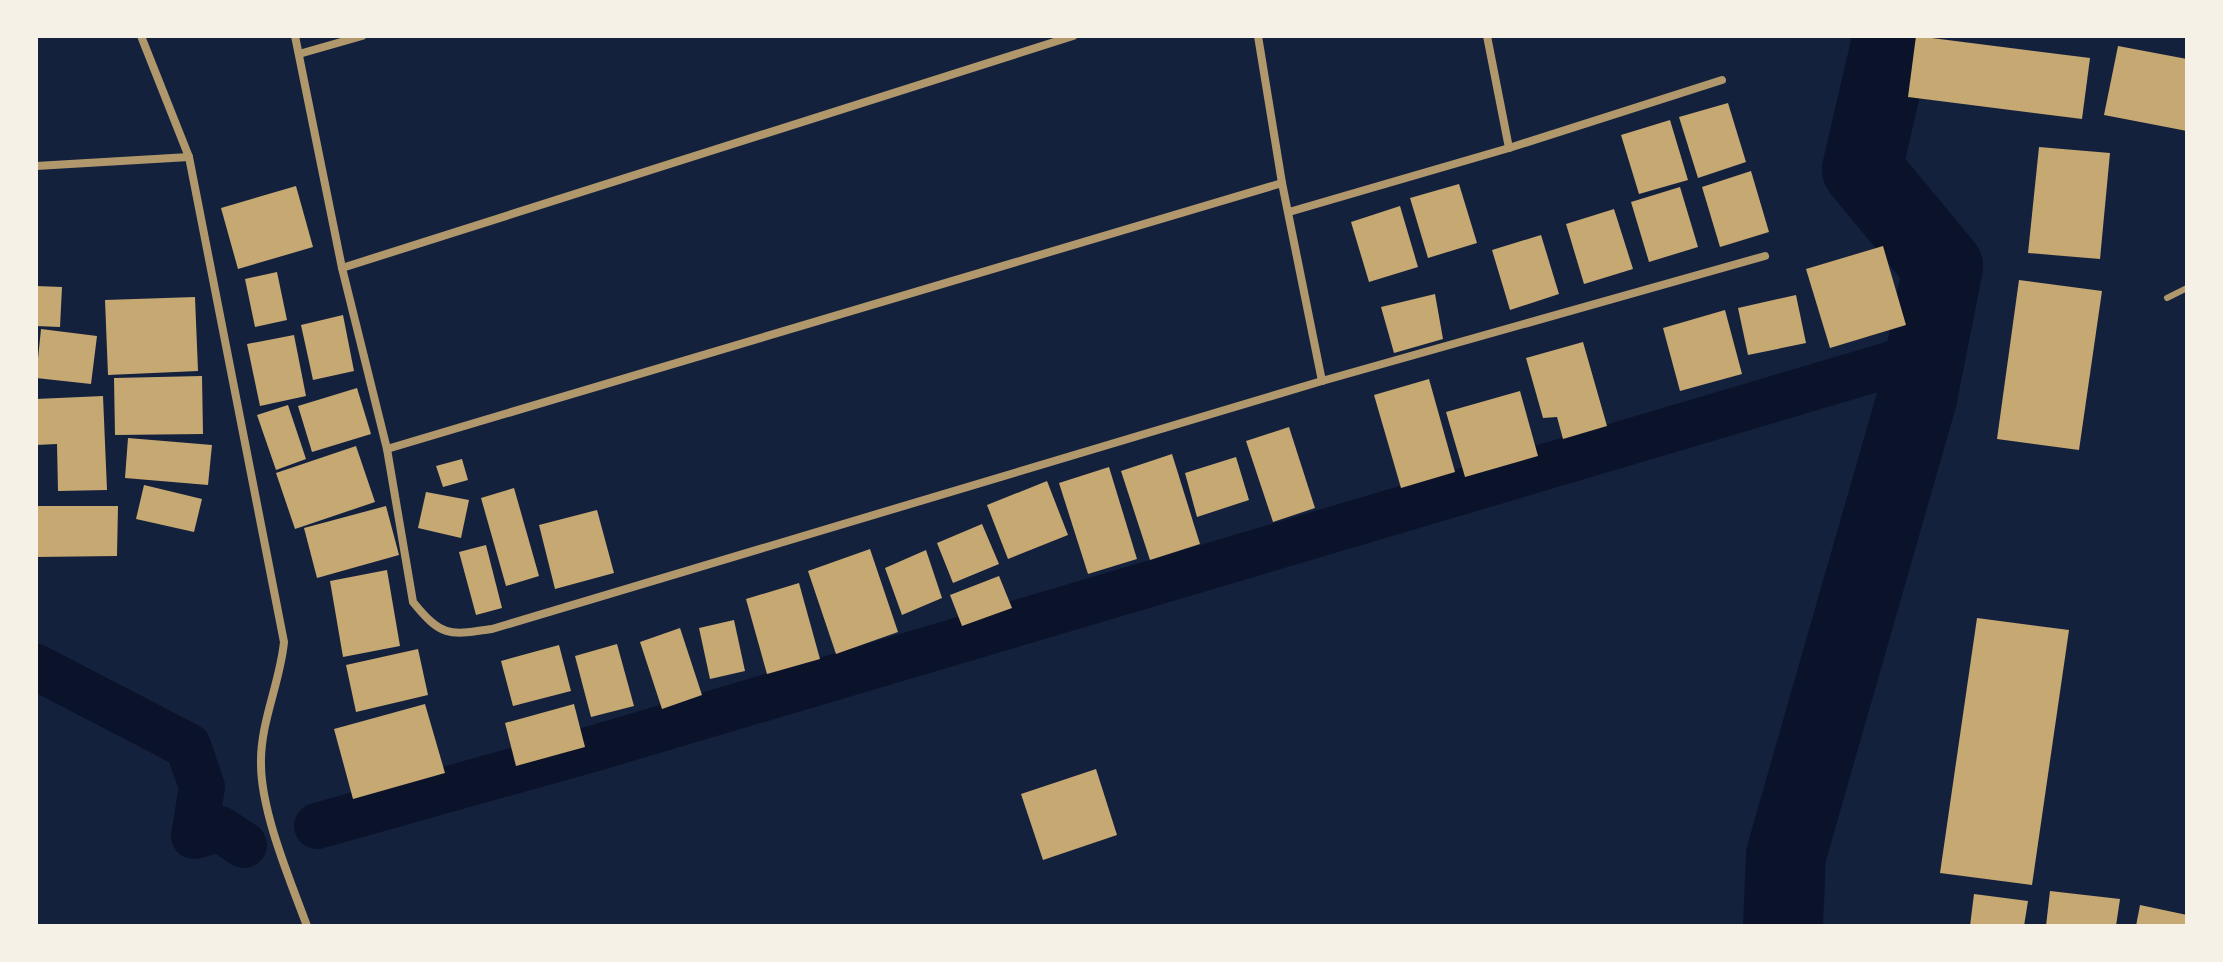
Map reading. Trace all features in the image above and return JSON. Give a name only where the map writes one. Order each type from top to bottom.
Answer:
[{"type":"street","points":[[141,36],[189,157],[284,642],[281,668],[264,734],[262,776],[271,817],[307,926]]},
{"type":"street","points":[[295,36],[342,268],[387,449],[413,602],[429,622],[454,634],[492,629],[1322,381],[1765,256]]},
{"type":"street","points":[[299,54],[362,36]]},
{"type":"street","points":[[342,268],[1073,36]]},
{"type":"street","points":[[1258,36],[1282,183],[1322,381]]},
{"type":"street","points":[[1487,36],[1509,148]]},
{"type":"street","points":[[1289,212],[1509,148],[1722,80]]},
{"type":"street","points":[[36,166],[189,157]]},
{"type":"street","points":[[387,449],[1282,183]]},
{"type":"lane","points":[[2167,298],[2187,288]]},
{"type":"building","points":[[1916,36],[2090,58],[2082,119],[1908,97]]},
{"type":"building","points":[[2118,46],[2187,59],[2187,131],[2104,115]]},
{"type":"building","points":[[1728,103],[1746,162],[1698,178],[1679,117]]},
{"type":"building","points":[[1670,120],[1688,180],[1639,194],[1621,135]]},
{"type":"building","points":[[2039,147],[2110,153],[2100,259],[2028,253]]},
{"type":"building","points":[[1751,171],[1769,232],[1720,247],[1702,187]]},
{"type":"building","points":[[1459,184],[1477,243],[1428,258],[1410,198]]},
{"type":"building","points":[[296,186],[313,247],[238,269],[221,208]]},
{"type":"building","points":[[1680,187],[1698,247],[1649,262],[1631,202]]},
{"type":"building","points":[[1400,206],[1418,267],[1369,282],[1351,222]]},
{"type":"building","points":[[1614,209],[1633,269],[1584,284],[1566,224]]},
{"type":"building","points":[[1541,235],[1559,294],[1510,310],[1492,250]]},
{"type":"building","points":[[1883,246],[1906,325],[1830,348],[1806,269]]},
{"type":"building","points":[[277,272],[287,320],[255,327],[245,279]]},
{"type":"building","points":[[2019,280],[2102,291],[2079,450],[1997,439]]},
{"type":"building","points":[[36,286],[62,287],[60,327],[36,326]]},
{"type":"building","points":[[1435,294],[1443,339],[1394,353],[1381,307]]},
{"type":"building","points":[[1796,295],[1806,343],[1748,355],[1738,308]]},
{"type":"building","points":[[195,297],[198,371],[108,375],[105,300]]},
{"type":"building","points":[[1725,310],[1742,374],[1680,391],[1663,328]]},
{"type":"building","points":[[343,315],[354,371],[313,380],[301,325]]},
{"type":"building","points":[[41,329],[97,336],[91,384],[36,378]]},
{"type":"building","points":[[294,335],[306,396],[260,406],[247,344]]},
{"type":"building","points":[[1583,342],[1607,426],[1563,439],[1557,417],[1543,418],[1526,358]]},
{"type":"building","points":[[202,376],[203,434],[115,435],[114,378]]},
{"type":"building","points":[[1429,379],[1455,472],[1401,488],[1374,395]]},
{"type":"building","points":[[357,388],[371,434],[312,452],[298,406]]},
{"type":"building","points":[[1520,391],[1538,456],[1465,477],[1446,412]]},
{"type":"building","points":[[103,396],[107,490],[58,491],[57,444],[36,445],[36,399]]},
{"type":"building","points":[[288,405],[306,459],[276,470],[257,415]]},
{"type":"building","points":[[1289,427],[1315,508],[1273,522],[1246,441]]},
{"type":"building","points":[[128,438],[212,445],[208,485],[125,478]]},
{"type":"building","points":[[356,446],[375,502],[295,529],[276,473]]},
{"type":"building","points":[[1172,454],[1200,544],[1150,560],[1121,471]]},
{"type":"building","points":[[1236,457],[1249,500],[1197,517],[1185,473]]},
{"type":"building","points":[[462,459],[468,480],[443,487],[436,466]]},
{"type":"building","points":[[1109,467],[1137,559],[1088,574],[1059,483]]},
{"type":"building","points":[[1047,481],[1068,535],[1008,559],[987,505]]},
{"type":"building","points":[[144,485],[202,499],[194,532],[136,519]]},
{"type":"building","points":[[514,488],[539,576],[506,586],[481,498]]},
{"type":"building","points":[[426,492],[469,500],[461,538],[418,528]]},
{"type":"building","points":[[36,506],[118,506],[117,556],[36,557]]},
{"type":"building","points":[[386,506],[399,555],[317,578],[304,528]]},
{"type":"building","points":[[597,510],[614,573],[555,589],[539,525]]},
{"type":"building","points":[[982,524],[999,564],[953,583],[937,543]]},
{"type":"building","points":[[486,545],[502,608],[476,615],[459,552]]},
{"type":"building","points":[[870,549],[898,632],[836,654],[808,571]]},
{"type":"building","points":[[926,550],[942,598],[902,615],[885,568]]},
{"type":"building","points":[[387,570],[400,646],[343,657],[330,581]]},
{"type":"building","points":[[999,576],[1012,608],[962,626],[950,595]]},
{"type":"building","points":[[799,583],[820,659],[767,674],[746,599]]},
{"type":"building","points":[[1977,618],[2069,630],[2032,885],[1940,873]]},
{"type":"building","points":[[734,620],[745,671],[710,679],[699,628]]},
{"type":"building","points":[[680,628],[702,695],[662,709],[640,642]]},
{"type":"building","points":[[617,644],[634,706],[591,717],[575,656]]},
{"type":"building","points":[[559,645],[571,691],[513,706],[501,661]]},
{"type":"building","points":[[418,649],[428,695],[356,712],[346,665]]},
{"type":"building","points":[[425,704],[445,773],[353,799],[334,729]]},
{"type":"building","points":[[574,704],[585,747],[516,766],[505,723]]},
{"type":"building","points":[[1096,769],[1117,835],[1043,860],[1021,794]]},
{"type":"building","points":[[2050,891],[2120,899],[2116,926],[2046,926]]},
{"type":"building","points":[[1974,894],[2028,901],[2024,926],[1970,926]]},
{"type":"building","points":[[2140,905],[2187,915],[2187,926],[2136,926]]},
{"type":"waterway","points":[[1783,926],[1786,855],[1917,398],[1943,267],[1862,169],[1893,36]]},
{"type":"waterway","points":[[317,826],[599,747],[1926,354]]},
{"type":"waterway","points":[[36,667],[188,746],[202,787],[194,836],[220,829],[244,845]]}]
